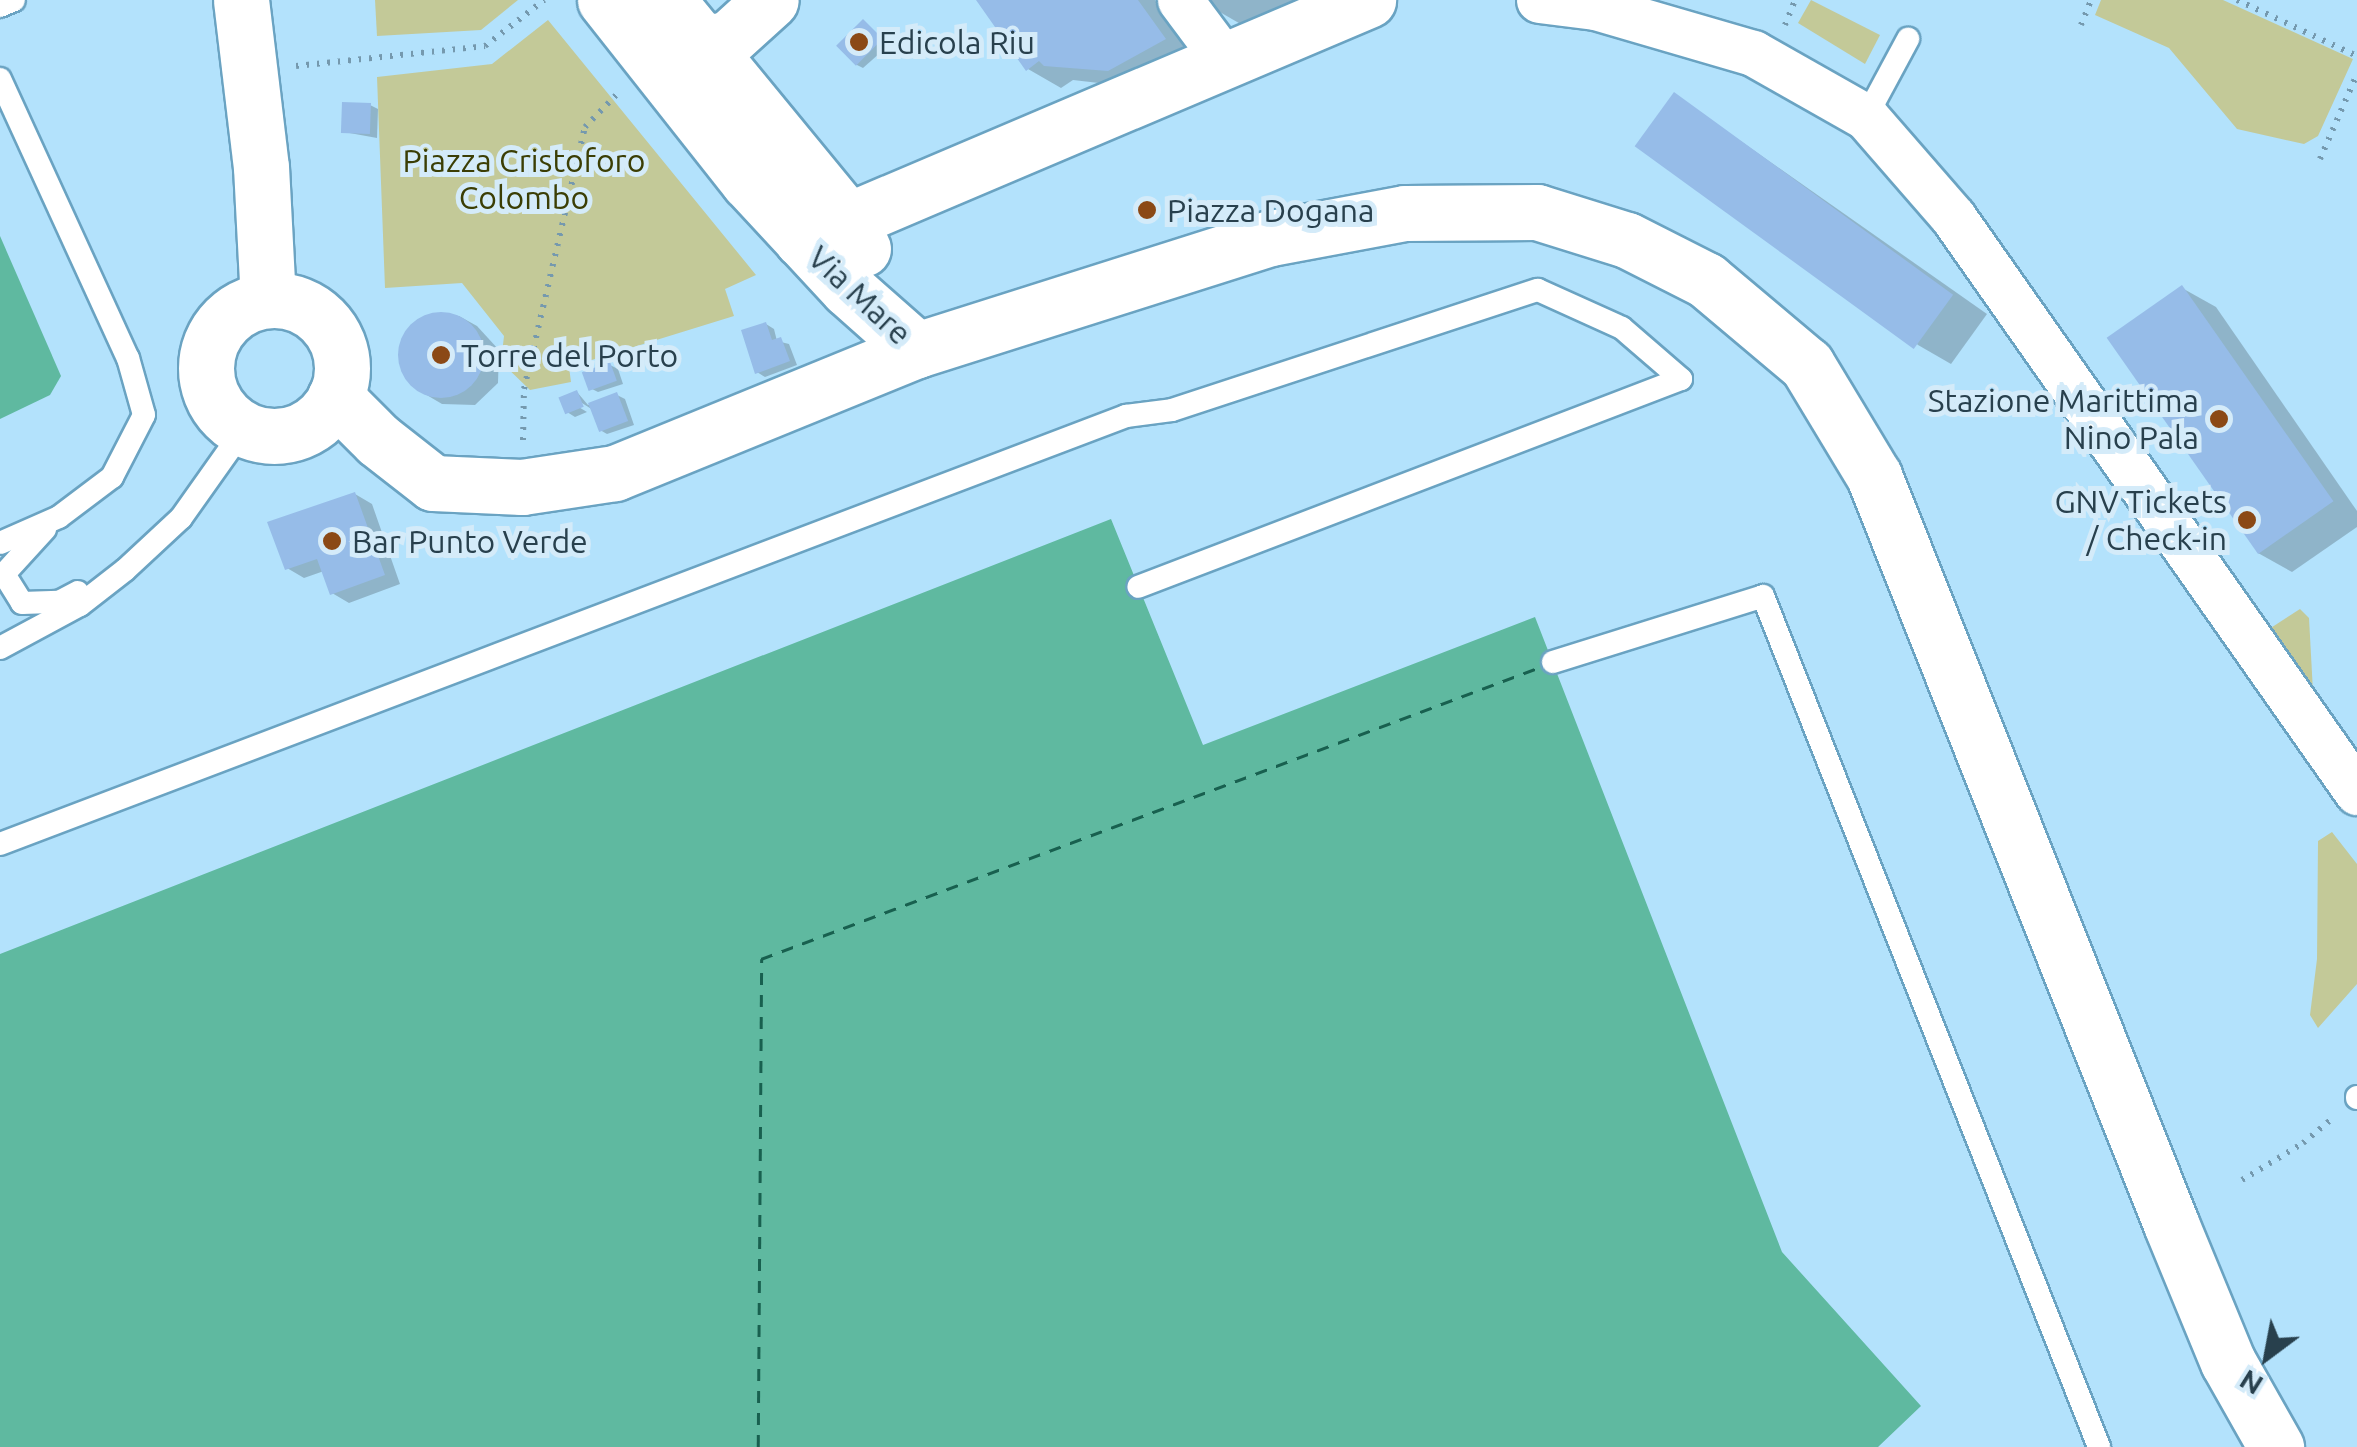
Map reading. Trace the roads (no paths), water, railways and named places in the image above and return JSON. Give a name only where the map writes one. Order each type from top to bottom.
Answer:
[{"type":"main road","points":[[242,0],[268,300]]},
{"type":"main road","points":[[704,44],[727,40],[772,0]]},
{"type":"main road","points":[[760,113],[752,83],[761,42],[783,0]]},
{"type":"main road","points":[[824,229],[1224,59],[1371,1]]},
{"type":"main road","name":"Via Mare","points":[[634,10],[704,44],[760,113],[824,229],[848,289],[918,350]]},
{"type":"main road","name":"Via Mare","points":[[634,10],[748,182],[824,229],[918,350]]},
{"type":"main road","points":[[336,397],[378,440],[434,483],[522,487],[614,473],[918,350],[1271,238],[1406,213],[1537,212],[1626,240],[1706,280],[1807,366],[1874,476],[2228,1362],[2276,1447]]},
{"type":"main road","points":[[824,387],[848,350],[848,289]]},
{"type":"main road","points":[[268,300],[308,309],[335,338],[341,368],[336,397],[326,412],[296,432],[261,435],[244,429],[215,402],[205,365],[218,328],[249,304],[268,300]]},
{"type":"main road","points":[[2228,1362],[2243,1447]]},
{"type":"street","points":[[1180,0],[1224,59]]},
{"type":"street","points":[[1539,0],[1594,7],[1753,54],[1866,118],[1953,217],[2357,792]]},
{"type":"lane","points":[[0,6],[14,0]]},
{"type":"lane","points":[[1866,118],[1908,40]]},
{"type":"lane","points":[[0,80],[128,358],[144,415],[112,477],[30,542],[4,574],[22,603],[58,602],[125,570]]},
{"type":"lane","points":[[0,844],[1126,416],[1172,410],[1538,290],[1622,328],[1681,380],[1138,587]]},
{"type":"lane","points":[[0,648],[80,605],[125,570],[181,518],[244,429]]},
{"type":"lane","points":[[0,543],[59,517]]},
{"type":"lane","points":[[1553,662],[1763,596],[2099,1447]]},
{"type":"place","name":"Edicola Riu","points":[[859,42]]},
{"type":"place","name":"Piazza Dogana","points":[[1147,210]]},
{"type":"place","name":"Torre del Porto","points":[[441,355]]},
{"type":"place","name":"Stazione Marittima Nino Pala","points":[[2219,419]]},
{"type":"place","name":"GNV Tickets / Check-in","points":[[2247,520]]},
{"type":"place","name":"Bar Punto Verde","points":[[332,541]]},
{"type":"park label","name":"Piazza Cristoforo Colombo","points":[[524,180]]}]
